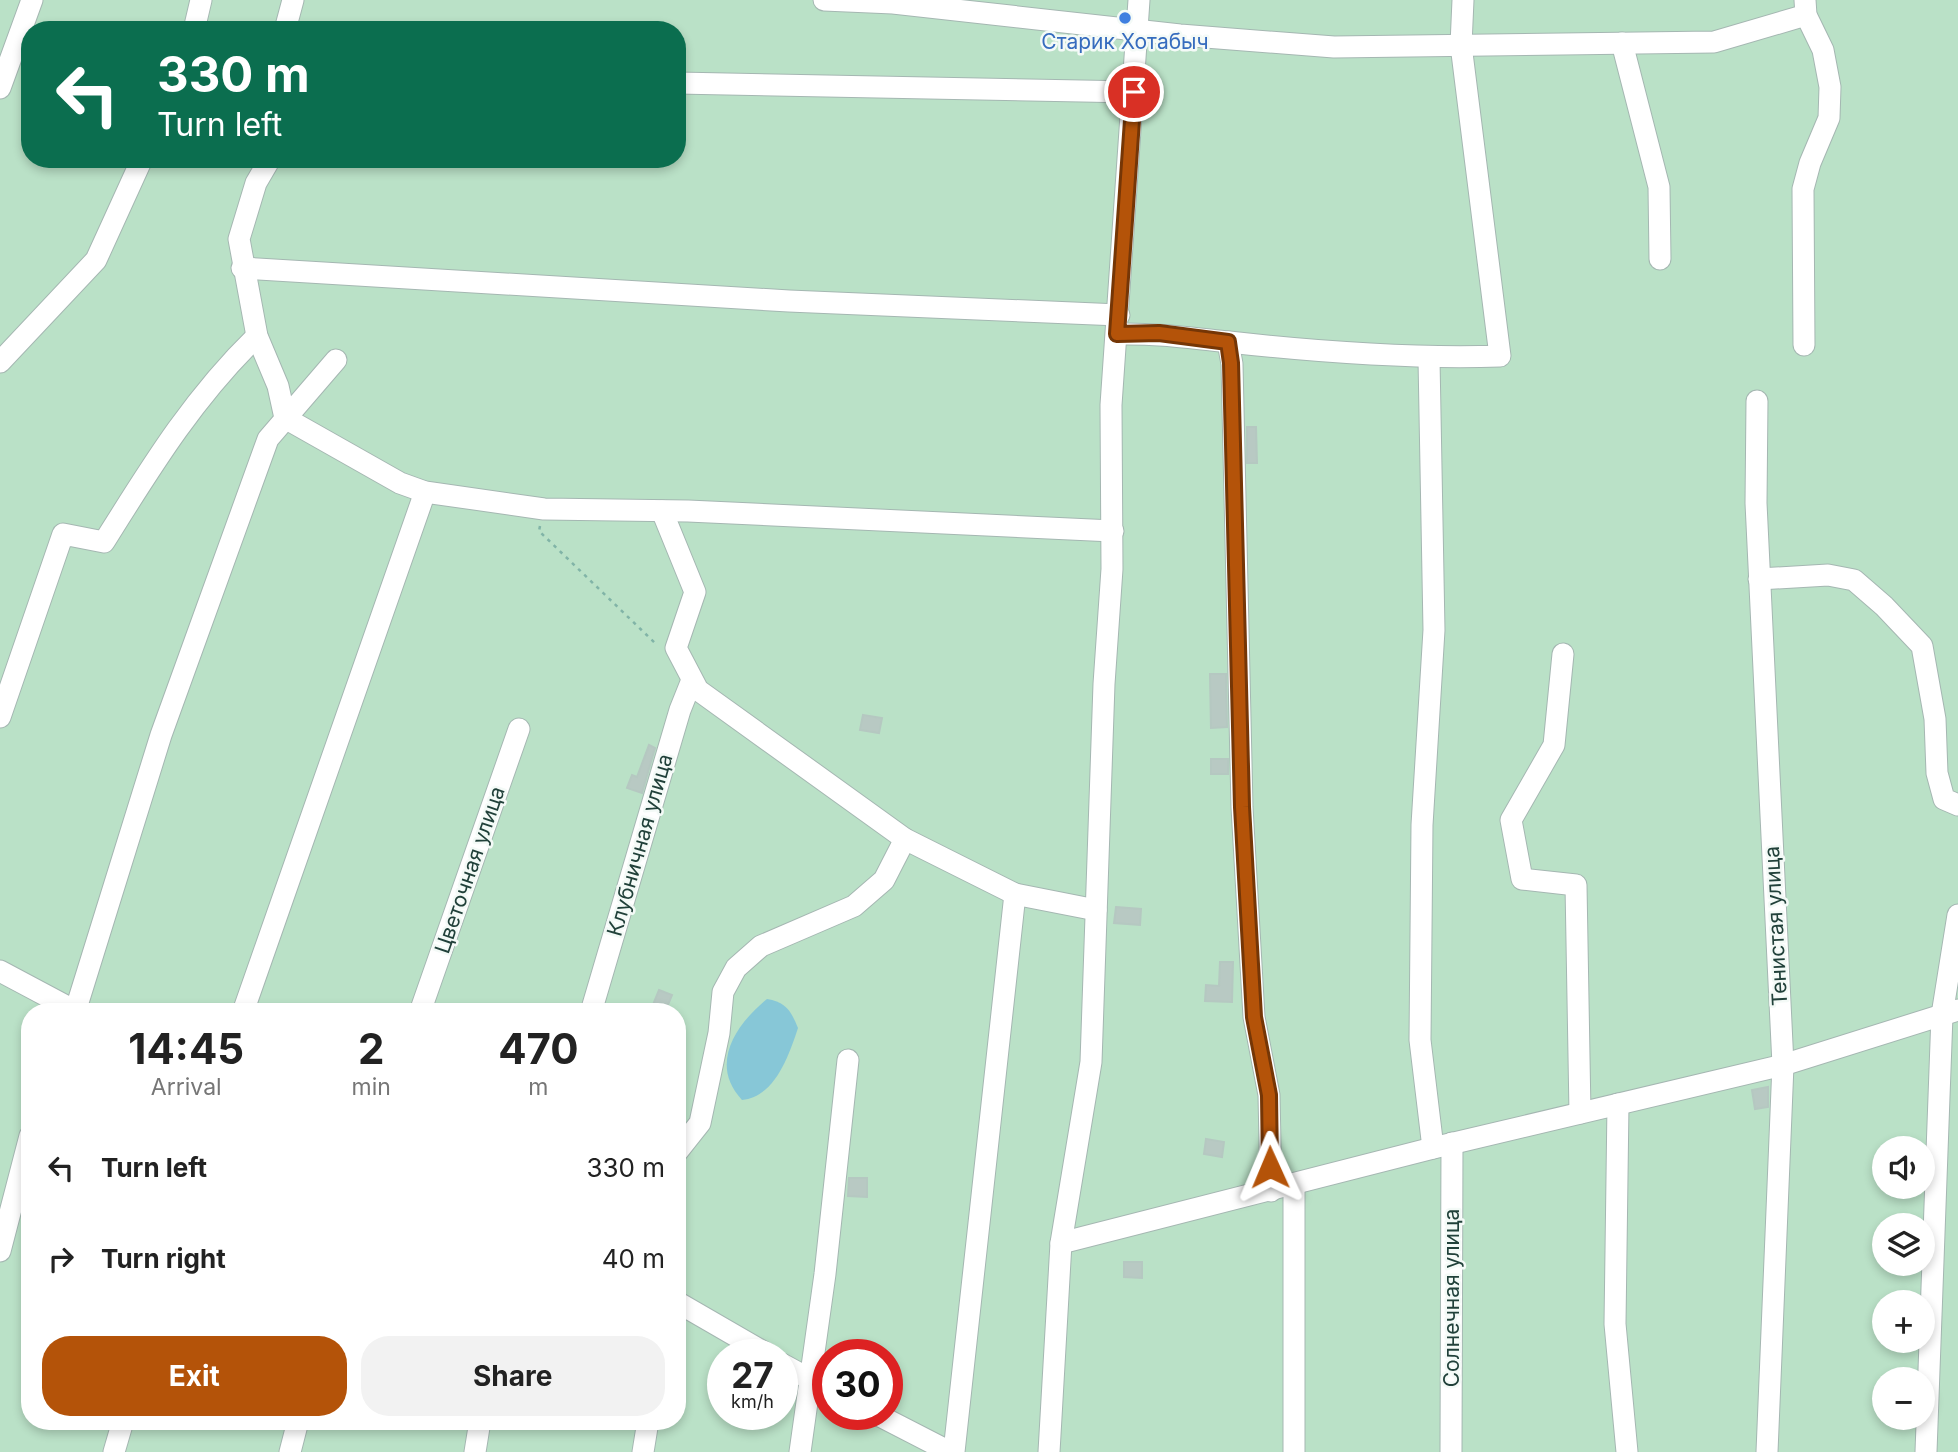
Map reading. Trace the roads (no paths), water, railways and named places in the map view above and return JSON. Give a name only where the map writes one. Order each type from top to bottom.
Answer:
[{"type":"street","points":[[24,21],[32,0]]},
{"type":"street","points":[[196,21],[201,0]]},
{"type":"street","points":[[287,21],[293,0]]},
{"type":"street","points":[[824,0],[1002,7],[1138,30],[1334,47],[1714,42],[1806,7],[1823,50],[1830,87],[1829,118],[1810,163],[1803,189],[1804,345]]},
{"type":"street","points":[[1049,1452],[1061,1243],[1091,1062],[1113,531],[1111,405],[1139,0]]},
{"type":"street","points":[[242,268],[775,300],[1118,325],[1228,342],[1429,359],[1500,356],[1461,45],[1463,0]]},
{"type":"street","points":[[0,88],[21,30]]},
{"type":"street","points":[[1622,43],[1659,187],[1660,259]]},
{"type":"street","points":[[686,83],[1134,92]]},
{"type":"street","points":[[0,362],[96,260],[138,168]]},
{"type":"street","points":[[265,168],[256,183],[239,239],[242,268],[257,336],[278,386],[285,418],[389,477],[425,492],[544,509],[662,511],[1113,531]]},
{"type":"street","points":[[0,717],[63,534],[104,542],[184,416],[223,368],[257,336]]},
{"type":"street","points":[[1228,342],[1231,363],[1242,807],[1254,1017],[1269,1095],[1270,1191]]},
{"type":"street","name":"Солнечная улица","points":[[1429,359],[1434,630],[1422,825],[1420,1040],[1442,1145],[1451,1452]]},
{"type":"street","points":[[78,1003],[161,735],[268,439],[336,360]]},
{"type":"street","name":"Тенистая улица","points":[[1757,401],[1756,503],[1783,1065],[1767,1452]]},
{"type":"street","points":[[246,1003],[425,492]]},
{"type":"street","points":[[662,511],[695,592],[676,648],[698,691],[905,839],[1015,894],[1096,910]]},
{"type":"street","points":[[1759,579],[1828,575],[1854,580],[1884,606],[1922,646],[1935,719],[1937,773],[1944,799],[1958,805]]},
{"type":"street","points":[[1563,654],[1554,745],[1511,820],[1522,879],[1576,885],[1580,1112]]},
{"type":"street","name":"Клубничная улица","points":[[594,1003],[676,723],[692,680]]},
{"type":"street","name":"Цветочная улица","points":[[424,1003],[519,729]]},
{"type":"street","points":[[686,1141],[700,1123],[719,1032],[723,992],[736,968],[761,946],[855,906],[884,880],[905,839]]},
{"type":"street","points":[[903,1428],[952,1452],[1015,894]]},
{"type":"street","points":[[1926,1452],[1950,1013],[1958,915]]},
{"type":"street","points":[[0,971],[61,1003]]},
{"type":"street","points":[[1061,1243],[1442,1145],[1783,1065],[1950,1013]]},
{"type":"street","points":[[823,1339],[848,1059]]},
{"type":"street","points":[[1618,1104],[1615,1324],[1627,1452]]},
{"type":"street","points":[[0,1251],[21,1170]]},
{"type":"street","points":[[1294,1185],[1294,1452]]},
{"type":"street","points":[[686,1307],[740,1339]]},
{"type":"street","points":[[800,1452],[812,1410]]},
{"type":"street","points":[[114,1452],[120,1430]]},
{"type":"street","points":[[290,1452],[296,1430]]},
{"type":"street","points":[[475,1452],[479,1430]]},
{"type":"street","points":[[643,1452],[647,1430]]},
{"type":"water","points":[[767,999],[779,1002],[787,1008],[798,1028],[785,1062],[772,1083],[754,1097],[742,1100],[732,1087],[727,1073],[730,1046],[745,1021]]},
{"type":"place","name":"Старик Хотабыч","points":[[1125,18]]}]
